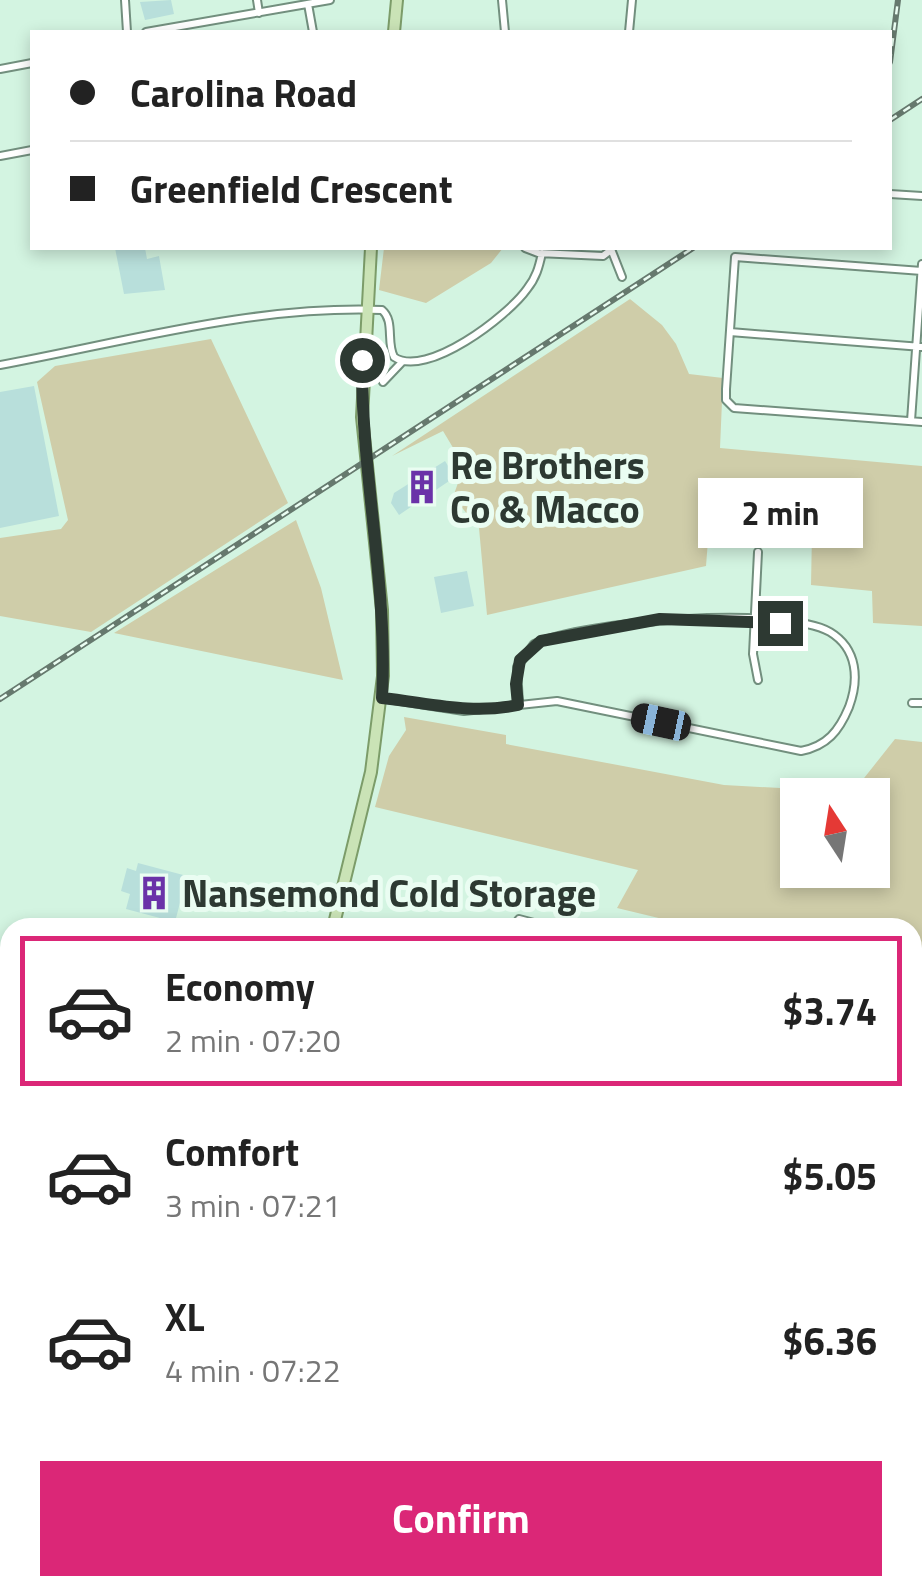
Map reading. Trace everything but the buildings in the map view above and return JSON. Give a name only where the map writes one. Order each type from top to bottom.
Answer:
[{"type":"main road","points":[[394,30],[398,0]]},
{"type":"main road","points":[[335,918],[371,772],[382,698],[382,610],[362,432],[372,250]]},
{"type":"street","points":[[125,0],[127,30]]},
{"type":"street","points":[[256,0],[259,13]]},
{"type":"street","points":[[158,30],[330,0]]},
{"type":"street","points":[[502,0],[505,30]]},
{"type":"street","points":[[630,30],[632,0]]},
{"type":"street","points":[[308,4],[312,30]]},
{"type":"street","points":[[0,69],[30,63]]},
{"type":"street","points":[[0,156],[30,150]]},
{"type":"street","points":[[892,194],[922,196]]},
{"type":"street","points":[[532,250],[603,256],[610,250]]},
{"type":"street","points":[[611,250],[622,277]]},
{"type":"street","points":[[383,382],[402,362],[441,354],[493,324],[534,280],[542,253]]},
{"type":"street","points":[[911,421],[922,269],[735,257],[726,400],[739,408],[922,422]]},
{"type":"street","points":[[0,365],[278,314],[366,310],[387,314],[391,351],[402,362]]},
{"type":"street","points":[[730,332],[919,347]]},
{"type":"street","points":[[758,552],[753,658],[758,680]]},
{"type":"street","points":[[382,698],[464,711],[518,705],[543,700],[570,702],[792,750],[820,746],[840,727],[854,693],[852,658],[828,631],[754,621],[660,619],[541,641],[520,660],[518,705]]},
{"type":"street","points":[[912,703],[922,703]]},
{"type":"shaded area","points":[[384,250],[501,250],[491,263],[426,303],[379,290]]},
{"type":"shaded area","points":[[630,299],[662,325],[676,344],[689,374],[723,378],[720,448],[922,466],[922,626],[873,623],[872,591],[811,585],[812,533],[709,528],[706,566],[487,615],[479,528],[453,497],[464,466],[443,431],[392,456]]},
{"type":"shaded area","points":[[211,339],[288,503],[91,632],[0,616],[0,538],[61,529],[68,520],[37,382],[55,366]]},
{"type":"shaded area","points":[[296,520],[321,588],[343,680],[114,633]]},
{"type":"shaded area","points":[[404,717],[506,735],[506,744],[724,785],[780,788],[780,888],[890,888],[890,778],[864,778],[895,739],[922,742],[922,918],[659,918],[617,908],[638,870],[375,807],[389,756],[406,730]]},
{"type":"railway","points":[[892,46],[898,0]]},
{"type":"railway","points":[[892,119],[922,99]]},
{"type":"railway","points":[[0,699],[690,250]]},
{"type":"place","name":"Re Brothers Co & Macco","points":[[422,487]]},
{"type":"place","name":"Nansemond Cold Storage","points":[[154,893]]},
{"type":"route","points":[[362,360],[362,432],[383,636],[382,698],[464,711],[496,710],[518,705],[516,674],[520,660],[541,641],[660,619],[780,623]]}]
